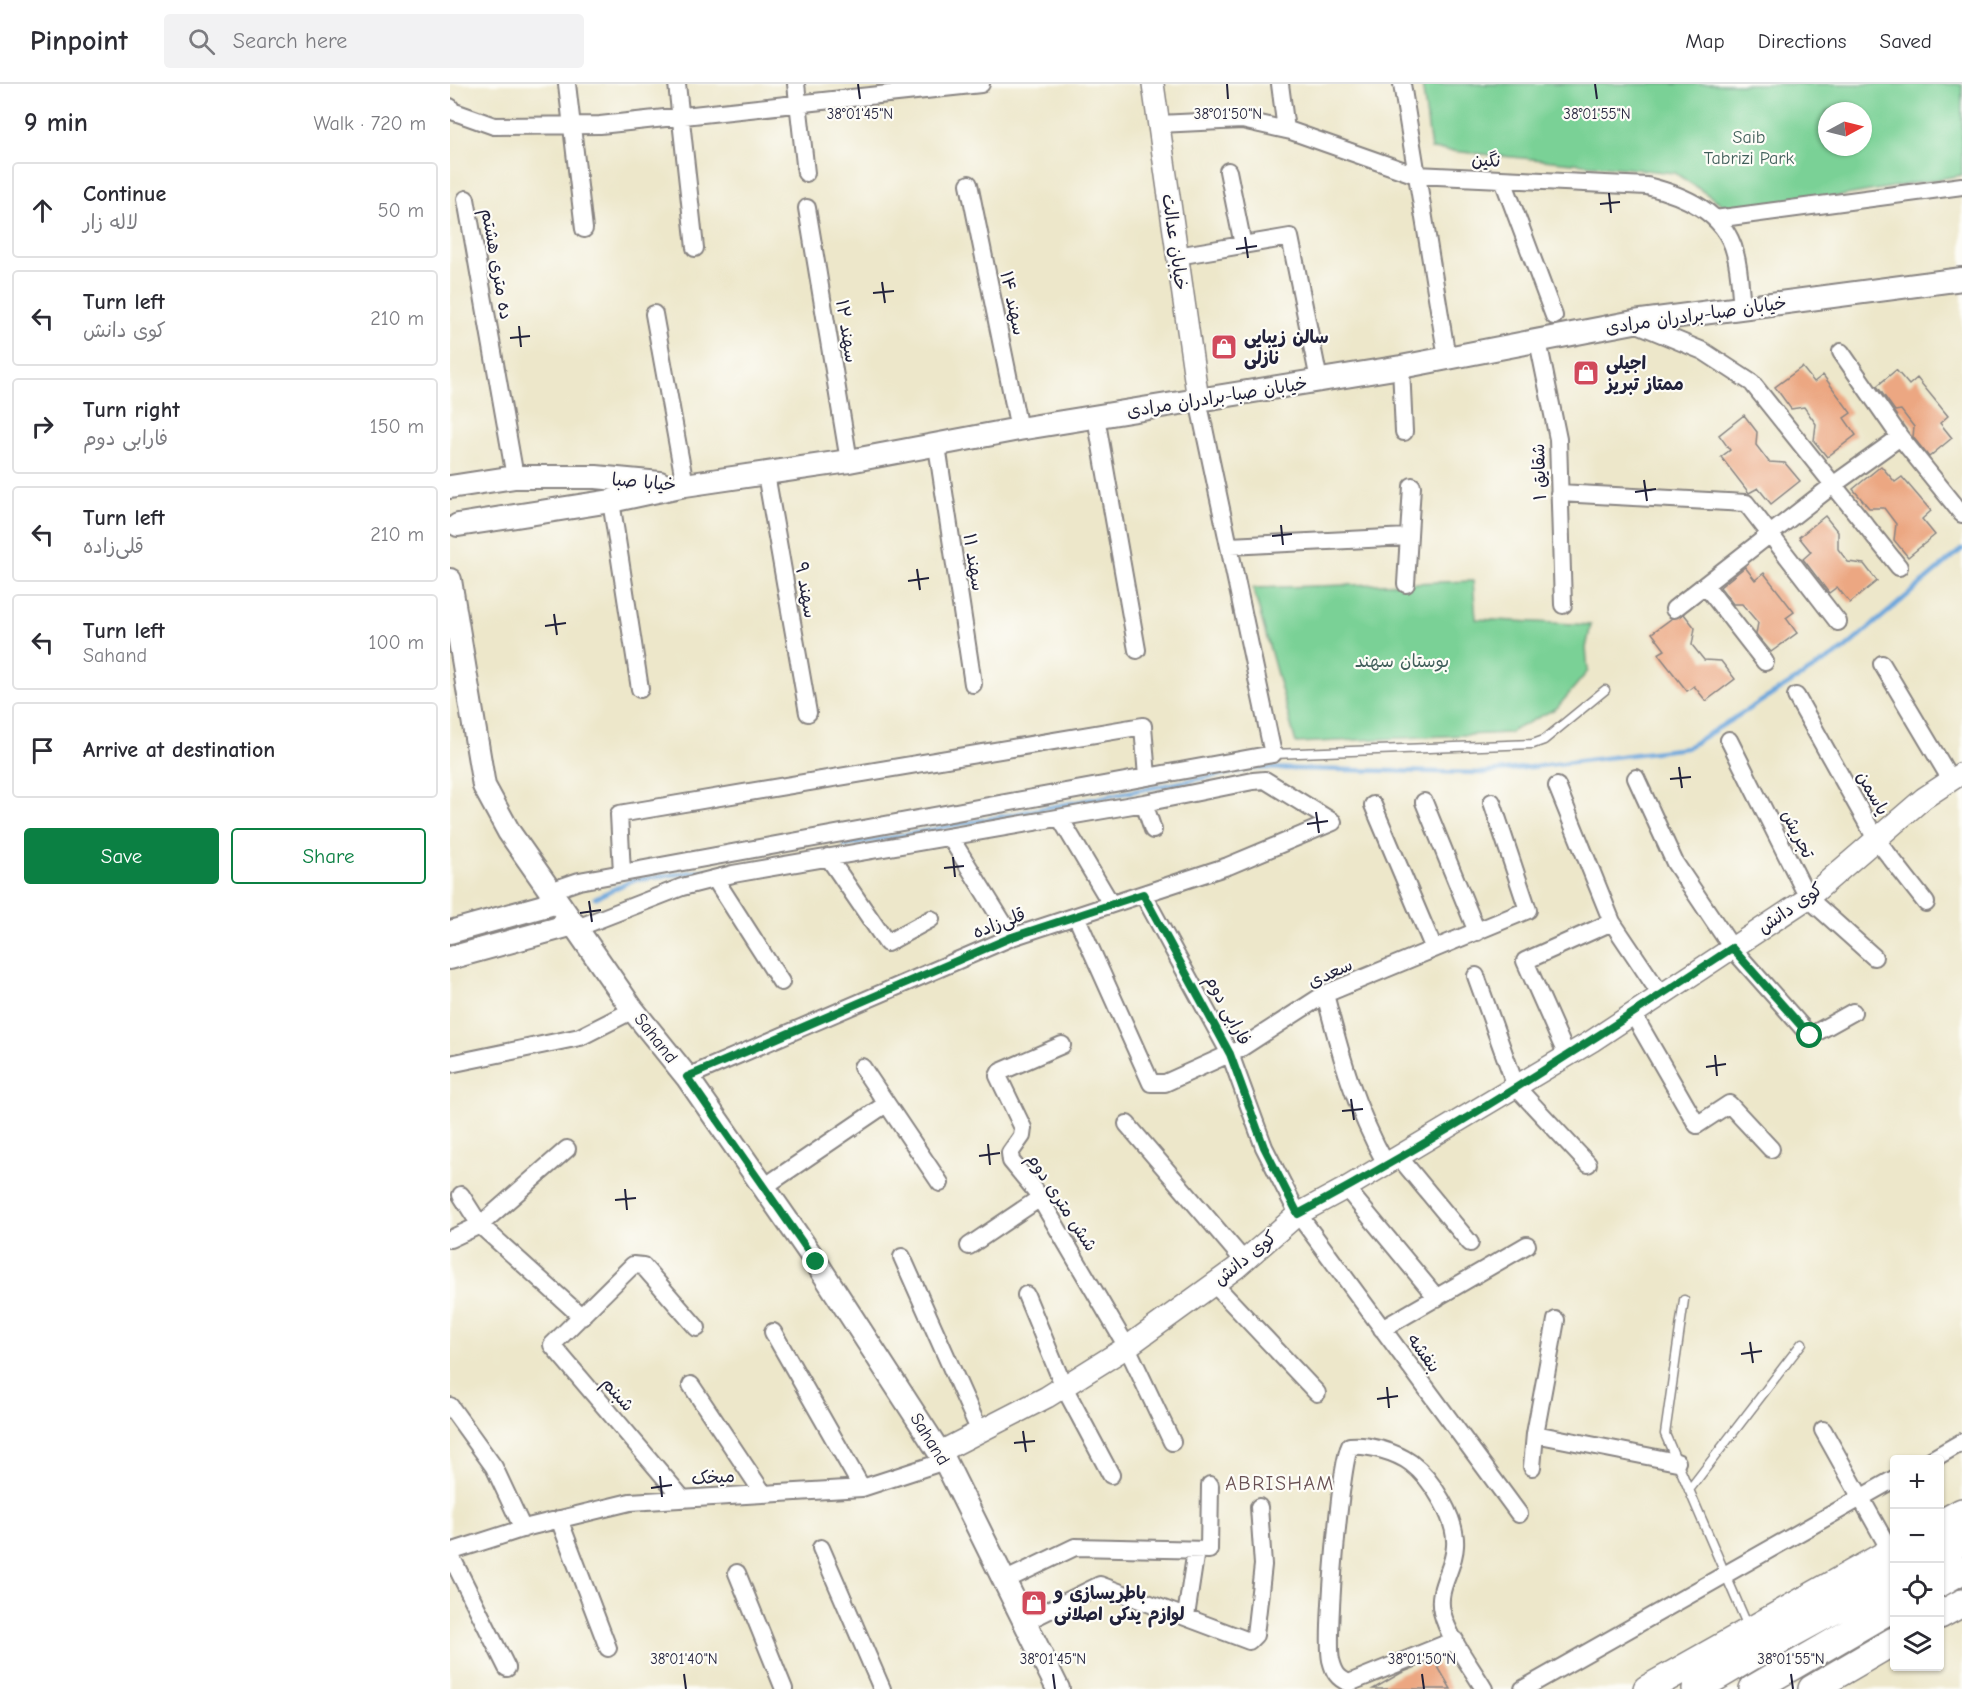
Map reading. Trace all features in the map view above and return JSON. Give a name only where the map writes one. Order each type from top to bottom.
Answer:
[{"type":"highway","points":[[1944,1522],[1962,1512]]},
{"type":"highway","points":[[1944,1552],[1962,1541]]},
{"type":"highway","points":[[1647,1689],[1751,1632],[1890,1562]]},
{"type":"highway","points":[[1696,1689],[1768,1646],[1890,1562]]},
{"type":"highway","points":[[1944,1580],[1962,1570]]},
{"type":"highway","points":[[1944,1613],[1962,1603]]},
{"type":"highway","points":[[1753,1689],[1890,1609]]},
{"type":"highway","points":[[1812,1689],[1890,1643]]},
{"type":"main road","name":"خیابان صبا-برادران مرادی","points":[[685,485],[849,461],[1019,429],[1401,367],[1634,322],[1962,279]]},
{"type":"main road","name":"خیابا صبا","points":[[450,487],[515,477],[596,477],[685,485]]},
{"type":"main road","name":"خیابا صبا","points":[[454,529],[611,501],[685,485]]},
{"type":"main road","points":[[450,487],[456,493],[463,509],[454,529]]},
{"type":"main road","name":"Sahand","points":[[451,593],[484,786],[509,832],[633,1010],[687,1077],[816,1262],[942,1457],[1058,1689]]},
{"type":"main road","points":[[450,932],[554,897]]},
{"type":"main road","points":[[450,958],[575,926]]},
{"type":"street","points":[[567,84],[584,229]]},
{"type":"street","points":[[677,84],[695,248]]},
{"type":"street","points":[[796,84],[806,173]]},
{"type":"street","points":[[450,107],[452,111],[494,126],[600,125],[798,103],[911,87],[981,84]]},
{"type":"street","name":"خیابان عدالت","points":[[1153,84],[1198,400]]},
{"type":"street","points":[[1280,84],[1286,130]]},
{"type":"street","points":[[1402,84],[1447,358]]},
{"type":"street","name":"نگین","points":[[1159,124],[1242,120],[1286,130],[1416,175],[1647,186],[1679,194],[1715,219],[1728,236],[1735,252],[1742,308]]},
{"type":"street","points":[[1228,171],[1243,245]]},
{"type":"street","points":[[1503,180],[1554,316]]},
{"type":"street","name":"سهند ۱۴","points":[[969,184],[1019,429]]},
{"type":"street","points":[[1715,219],[1962,186]]},
{"type":"street","name":"ده متری هشتم","points":[[466,199],[515,477]]},
{"type":"street","name":"سهند ۱۲","points":[[807,208],[849,461]]},
{"type":"street","points":[[1177,256],[1290,237],[1319,380]]},
{"type":"street","points":[[654,315],[685,485]]},
{"type":"street","points":[[1634,322],[1702,351],[1752,383],[1899,567]]},
{"type":"street","name":"شقایق ۱","points":[[1538,341],[1558,439],[1563,605]]},
{"type":"street","points":[[1840,352],[1900,437],[1962,514]]},
{"type":"street","points":[[1401,367],[1404,432]]},
{"type":"street","points":[[554,897],[579,881],[1273,754],[1198,400]]},
{"type":"street","points":[[1096,417],[1137,650]]},
{"type":"street","points":[[1674,609],[1833,485],[1900,437]]},
{"type":"street","name":"سهند ۱۱","points":[[937,446],[974,684]]},
{"type":"street","name":"سهند ۹","points":[[766,474],[808,713]]},
{"type":"street","points":[[1406,584],[1412,486]]},
{"type":"street","points":[[1559,493],[1746,503],[1838,622]]},
{"type":"street","points":[[611,501],[640,689]]},
{"type":"street","points":[[1230,546],[1408,537]]},
{"type":"street","points":[[1705,585],[1765,662]]},
{"type":"street","points":[[1882,663],[1957,777]]},
{"type":"street","name":"یاسمن","points":[[1796,696],[1876,839],[1926,903]]},
{"type":"street","points":[[622,873],[619,814],[1143,726],[1147,777]]},
{"type":"street","name":"تجریش","points":[[1729,740],[1808,898],[1874,957]]},
{"type":"street","name":"کوی دانش","points":[[942,1457],[980,1432],[1064,1387],[1127,1347],[1244,1261],[1298,1214],[1393,1161],[1567,1056],[1808,898],[1924,798],[1957,777]]},
{"type":"street","points":[[1636,778],[1675,863],[1732,948],[1810,1036],[1853,1012]]},
{"type":"street","name":"قلی‌زاده","points":[[687,1077],[1012,937],[1228,866],[1333,822],[1265,780],[1144,803]]},
{"type":"street","points":[[1557,786],[1612,922],[1661,995]]},
{"type":"street","points":[[1424,802],[1477,932]]},
{"type":"street","name":"سعدی","points":[[1076,916],[1151,1083],[1156,1084],[1230,1054],[1325,994],[1528,910],[1492,802]]},
{"type":"street","points":[[575,926],[644,900],[715,879],[828,857],[1144,803],[1153,830]]},
{"type":"street","points":[[1373,805],[1434,949]]},
{"type":"street","points":[[1060,818],[1111,904]]},
{"type":"street","points":[[950,837],[1012,937]]},
{"type":"street","points":[[828,857],[887,943],[932,919]]},
{"type":"street","points":[[715,879],[781,982]]},
{"type":"street","name":"فارابی دوم","points":[[1143,894],[1230,1054],[1264,1147],[1298,1214]]},
{"type":"street","points":[[1567,1056],[1525,961],[1612,922]]},
{"type":"street","points":[[1476,976],[1516,1087],[1588,1164]]},
{"type":"street","points":[[1325,994],[1346,1072],[1364,1125],[1393,1161],[1470,1243]]},
{"type":"street","points":[[450,1064],[580,1037],[633,1010]]},
{"type":"street","points":[[1633,1014],[1697,1125],[1729,1104],[1771,1149]]},
{"type":"street","name":"شش متری دوم","points":[[1062,1045],[1000,1072],[998,1076],[1023,1128],[1022,1136],[1010,1153],[1011,1161],[1040,1198],[1127,1347],[1172,1442]]},
{"type":"street","points":[[862,1067],[940,1183]]},
{"type":"street","points":[[764,1187],[886,1104]]},
{"type":"street","points":[[1127,1124],[1244,1261]]},
{"type":"street","points":[[450,1239],[480,1225],[567,1149]]},
{"type":"street","points":[[1346,1188],[1437,1298]]},
{"type":"street","points":[[461,1196],[480,1225],[582,1317]]},
{"type":"street","points":[[969,1246],[1040,1198]]},
{"type":"street","name":"بنفشه","points":[[1298,1214],[1519,1514]]},
{"type":"street","points":[[1382,1329],[1527,1245]]},
{"type":"street","points":[[902,1257],[980,1432]]},
{"type":"street","name":"شبنم","points":[[683,1499],[553,1349],[554,1341],[582,1317],[633,1265],[643,1266],[697,1328]]},
{"type":"street","points":[[1214,1284],[1317,1393]]},
{"type":"street","points":[[1026,1295],[1064,1387],[1111,1475]]},
{"type":"street","points":[[1532,1467],[1535,1434],[1557,1320]]},
{"type":"street","points":[[773,1332],[862,1488]]},
{"type":"street","points":[[691,1386],[763,1493]]},
{"type":"street","points":[[450,1406],[494,1467],[523,1529]]},
{"type":"street","points":[[1823,1430],[1890,1554]]},
{"type":"street","points":[[1535,1434],[1677,1462]]},
{"type":"street","points":[[1939,1455],[1962,1442]]},
{"type":"street","points":[[1455,1640],[1349,1683],[1339,1679],[1334,1672],[1330,1657],[1330,1629],[1342,1476],[1350,1446],[1379,1449],[1410,1462],[1426,1479],[1445,1508],[1456,1544],[1452,1567],[1441,1589],[1442,1612],[1455,1640],[1484,1689]]},
{"type":"street","name":"میخک","points":[[450,1553],[523,1529],[630,1502],[862,1488],[942,1457]]},
{"type":"street","points":[[1523,1689],[1890,1481]]},
{"type":"street","points":[[1004,1581],[1075,1547],[1206,1551],[1211,1547],[1210,1485]]},
{"type":"street","points":[[1025,1622],[1100,1585],[1249,1641],[1256,1635],[1263,1565],[1259,1506]]},
{"type":"street","points":[[559,1519],[608,1648]]},
{"type":"street","points":[[821,1548],[882,1689]]},
{"type":"street","points":[[1186,1616],[1196,1550]]},
{"type":"street","points":[[450,1553],[507,1668]]},
{"type":"street","points":[[737,1573],[784,1689]]},
{"type":"lane","points":[[1273,754],[1533,744],[1544,740],[1605,690]]},
{"type":"lane","points":[[1684,1300],[1665,1434],[1751,1632]]},
{"type":"lane","points":[[1689,1490],[1802,1343]]},
{"type":"green space","name":"Saib Tabrizi Park","points":[[1422,84],[1962,84],[1962,175],[1737,214],[1675,173],[1431,149]]},
{"type":"green space","name":"بوستان سهند","points":[[1473,581],[1476,619],[1591,625],[1586,648],[1588,671],[1557,708],[1508,733],[1296,743],[1253,588]]},
{"type":"building","points":[[1802,367],[1814,382],[1823,375],[1851,413],[1844,418],[1856,435],[1827,457],[1814,441],[1816,424],[1804,407],[1791,409],[1775,387]]},
{"type":"building","points":[[1896,370],[1909,385],[1917,378],[1948,416],[1940,423],[1952,438],[1929,457],[1913,437],[1914,427],[1901,410],[1895,411],[1877,386]]},
{"type":"building","points":[[1744,415],[1757,432],[1756,445],[1769,462],[1785,463],[1800,481],[1771,504],[1758,488],[1749,493],[1721,457],[1730,450],[1719,435]]},
{"type":"building","points":[[1881,466],[1895,482],[1902,477],[1931,511],[1922,519],[1935,535],[1908,557],[1894,540],[1896,524],[1884,508],[1869,508],[1853,489]]},
{"type":"building","points":[[1825,516],[1838,532],[1838,549],[1848,562],[1864,564],[1877,581],[1850,603],[1837,587],[1829,593],[1803,559],[1811,552],[1799,537]]},
{"type":"building","points":[[1745,567],[1755,580],[1764,573],[1794,612],[1786,618],[1797,633],[1771,652],[1756,634],[1758,623],[1742,604],[1733,604],[1720,587]]},
{"type":"building","points":[[1684,614],[1695,628],[1692,645],[1704,660],[1721,661],[1735,679],[1706,701],[1694,686],[1687,691],[1658,654],[1665,650],[1652,633],[1671,619]]},
{"type":"building","points":[[1434,1660],[1451,1689],[1373,1689],[1401,1673]]},
{"type":"waterway","points":[[845,846],[1256,768],[1482,773],[1686,748],[1842,651],[1962,549]]},
{"type":"waterway","points":[[595,898],[633,880],[731,867]]},
{"type":"place","name":"سالن زیبایی نازلی","points":[[1224,347]]},
{"type":"place","name":"اجیلی ممتاز تبریز","points":[[1586,373]]},
{"type":"place","name":"باطریسازی و لوازم یدکی اصلانی","points":[[1034,1603]]},
{"type":"district","name":"ABRISHAM","points":[[1280,1483]]},
{"type":"route","points":[[816,1262],[687,1077],[1012,937],[1143,894],[1230,1054],[1264,1147],[1298,1214],[1346,1188],[1592,1041],[1732,948],[1810,1036]]}]
